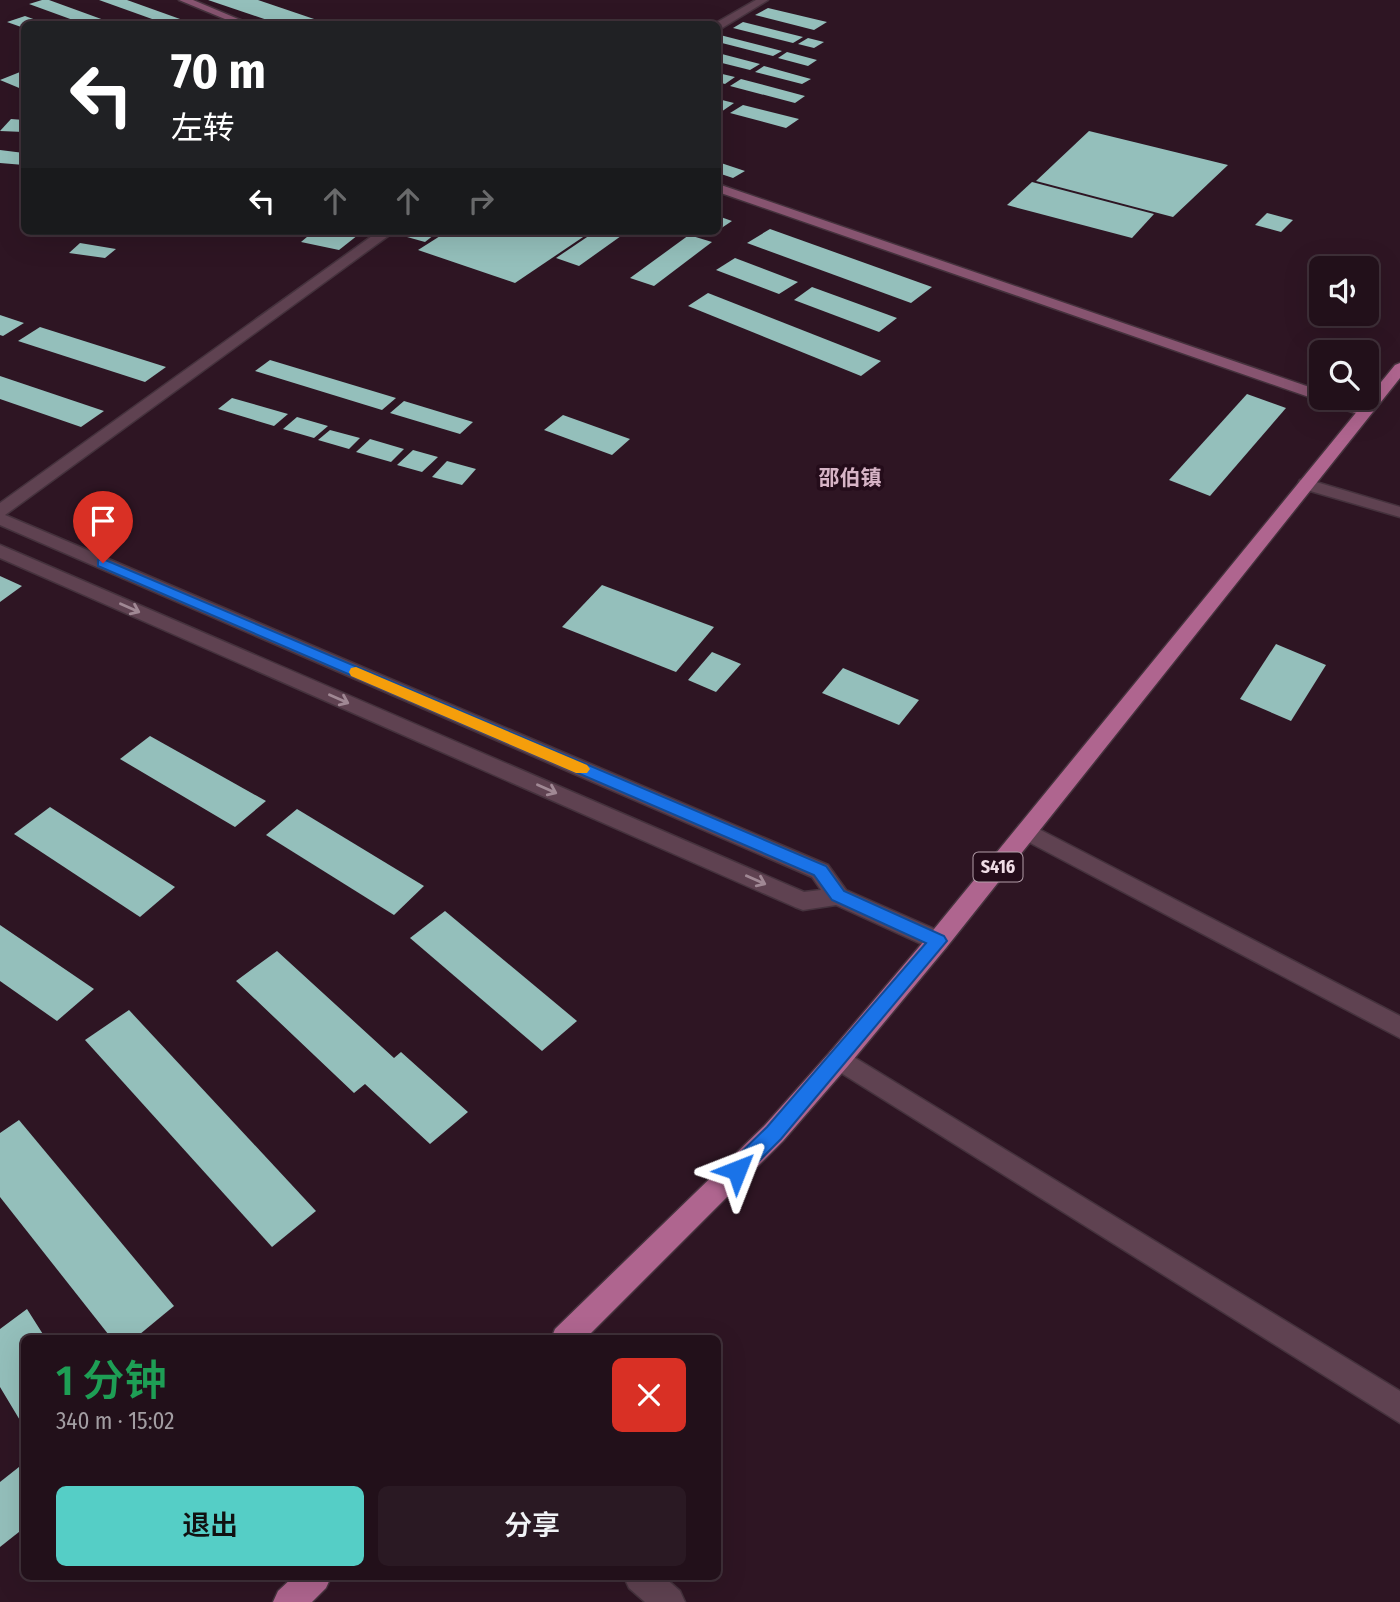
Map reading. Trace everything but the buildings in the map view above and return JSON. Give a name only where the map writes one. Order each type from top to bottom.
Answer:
[{"type":"main road","points":[[184,0],[237,21]]},
{"type":"main road","points":[[721,189],[1309,393]]},
{"type":"main road","name":"S416","points":[[569,1335],[774,1133],[839,1059],[938,941],[1400,368]]},
{"type":"main road","points":[[289,1602],[313,1580]]},
{"type":"street","points":[[721,24],[763,0]]},
{"type":"street","points":[[0,511],[382,235]]},
{"type":"street","points":[[1306,484],[1400,513]]},
{"type":"street","points":[[0,519],[820,871],[838,895],[938,941]]},
{"type":"street","points":[[0,551],[803,901],[838,895]]},
{"type":"street","points":[[1027,831],[1400,1028]]},
{"type":"street","points":[[839,1059],[1400,1408]]},
{"type":"street","points":[[643,1580],[669,1602]]},
{"type":"slow traffic","points":[[356,672],[582,769]]},
{"type":"district","name":"邵伯镇","points":[[850,478]]},
{"type":"route","points":[[103,563],[820,871],[838,895],[938,941],[839,1059],[774,1133],[737,1170]]}]
